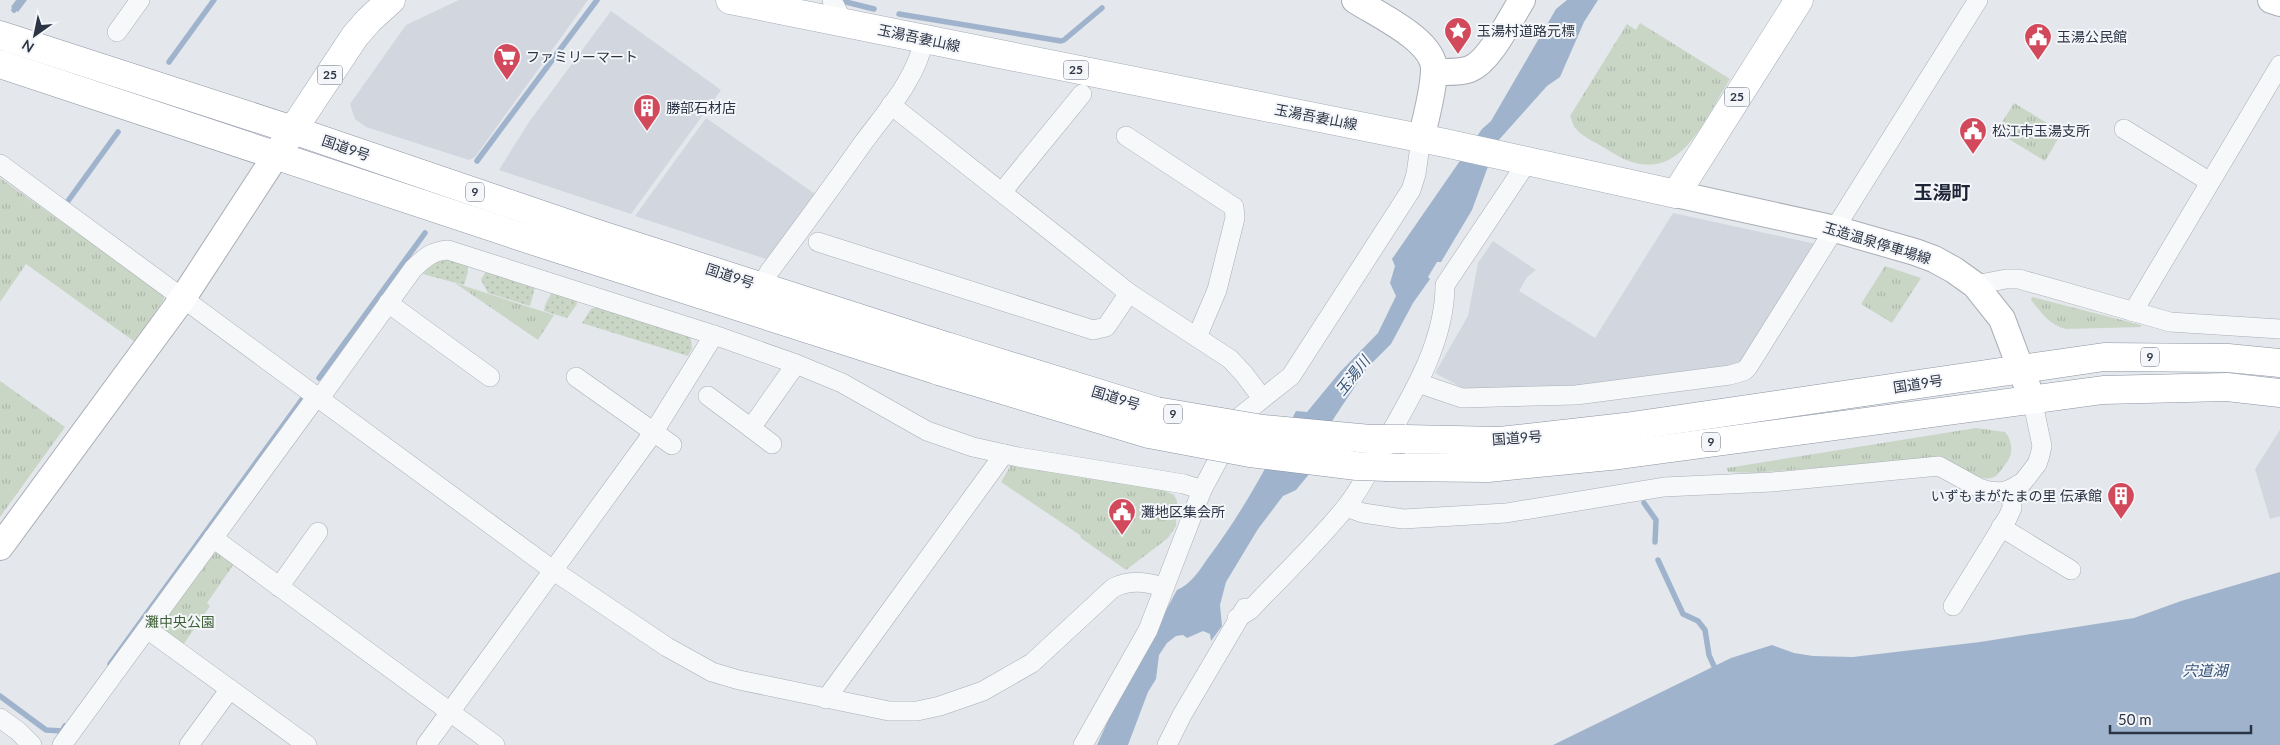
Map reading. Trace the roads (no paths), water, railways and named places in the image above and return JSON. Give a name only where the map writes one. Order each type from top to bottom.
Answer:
[{"type":"main road","name":"25","points":[[275,157],[355,36],[391,0]]},
{"type":"main road","name":"玉湯吾妻山線","points":[[730,0],[838,11],[924,39],[1433,141],[1676,194]]},
{"type":"main road","points":[[1355,0],[1425,47],[1433,61],[1433,141]]},
{"type":"main road","points":[[1434,72],[1470,69],[1481,63],[1522,0]]},
{"type":"main road","name":"25","points":[[1676,194],[1799,0]]},
{"type":"main road","points":[[2271,0],[2280,3]]},
{"type":"main road","name":"国道9号","points":[[0,35],[293,130],[598,234],[762,286],[944,359],[1149,434],[1250,453],[1357,466],[1488,468],[1611,456],[2113,389],[2228,387],[2280,393]]},
{"type":"main road","name":"国道9号","points":[[0,64],[275,157],[944,359],[1156,411],[1263,429],[1370,439],[1500,441],[1625,427],[2104,357],[2228,358],[2280,362]]},
{"type":"main road","points":[[0,547],[183,298],[275,157]]},
{"type":"main road","name":"玉造温泉停車場線","points":[[1676,194],[1835,229],[1934,259],[1975,285],[2002,319],[2032,399]]},
{"type":"street","points":[[117,32],[140,0]]},
{"type":"street","points":[[1418,383],[1462,398],[1576,395],[1730,375],[1744,371],[1978,0]]},
{"type":"street","points":[[762,286],[769,272],[891,105],[921,56],[924,39]]},
{"type":"street","points":[[2132,312],[2280,65]]},
{"type":"street","points":[[1002,192],[1082,94]]},
{"type":"street","points":[[891,105],[1129,294],[1197,337],[1238,366],[1262,398]]},
{"type":"street","points":[[2124,129],[2210,182]]},
{"type":"street","points":[[1126,136],[1234,207],[1235,218],[1217,290],[1197,337]]},
{"type":"street","points":[[1083,745],[1148,630],[1202,490],[1242,415],[1291,376],[1411,190],[1416,174],[1433,141]]},
{"type":"street","points":[[1167,745],[1182,715],[1241,613],[1250,610],[1346,507],[1364,480],[1418,383],[1443,313],[1445,285],[1523,160]]},
{"type":"street","points":[[0,164],[554,571],[620,617],[712,672],[739,680],[889,711],[903,712],[940,706],[983,692],[1032,664],[1113,588],[1133,581],[1164,587]]},
{"type":"street","points":[[818,242],[1093,330],[1106,327],[1129,294]]},
{"type":"street","points":[[62,745],[388,303],[424,258],[438,250],[448,250],[714,335],[796,364],[842,383],[927,431],[973,447],[1004,454],[1184,484],[1202,490]]},
{"type":"street","points":[[1975,285],[2006,278],[2019,279],[2170,322],[2280,329]]},
{"type":"street","points":[[388,303],[490,377]]},
{"type":"street","points":[[426,745],[653,433],[714,335]]},
{"type":"street","points":[[751,428],[796,364]]},
{"type":"street","points":[[576,378],[672,445]]},
{"type":"street","points":[[708,396],[772,444]]},
{"type":"street","points":[[1346,507],[1363,513],[1403,519],[1506,513],[1664,487],[1772,482],[1939,466],[1989,492],[2011,489],[2023,482],[2031,473],[2040,455],[2042,446],[2032,399]]},
{"type":"street","points":[[826,698],[1004,454]]},
{"type":"street","points":[[1953,606],[2012,508],[2011,489]]},
{"type":"street","points":[[2002,527],[2071,570]]},
{"type":"street","points":[[279,587],[318,532]]},
{"type":"street","points":[[213,538],[495,745]]},
{"type":"street","points":[[147,630],[307,745]]},
{"type":"street","points":[[189,745],[230,689]]},
{"type":"street","points":[[0,718],[32,745]]},
{"type":"water","points":[[16,0],[27,0],[18,12],[11,7]]},
{"type":"water","name":"玉湯川","points":[[1567,0],[1598,0],[1584,22],[1560,77],[1547,86],[1497,142],[1472,210],[1441,262],[1437,262],[1428,277],[1430,279],[1413,303],[1391,344],[1368,367],[1336,415],[1326,431],[1310,473],[1296,490],[1283,496],[1258,529],[1226,582],[1220,605],[1222,626],[1211,641],[1210,634],[1203,631],[1187,638],[1183,635],[1176,636],[1167,643],[1159,655],[1156,679],[1148,692],[1128,745],[1097,745],[1120,694],[1177,590],[1195,576],[1233,523],[1266,468],[1296,411],[1307,412],[1340,372],[1378,333],[1396,296],[1390,283],[1395,266],[1392,259],[1482,129],[1491,121],[1556,9]]},
{"type":"water","name":"宍道湖","points":[[2280,572],[2280,745],[1553,745],[1731,658],[1772,645],[1794,653],[1813,656],[1853,657],[1980,642],[2134,618],[2181,601]]},
{"type":"waterway","points":[[14,10],[22,0]]},
{"type":"waterway","points":[[169,62],[214,0]]},
{"type":"waterway","points":[[477,161],[597,0]]},
{"type":"waterway","points":[[842,1],[874,9]]},
{"type":"waterway","points":[[899,14],[1061,41],[1102,8]]},
{"type":"waterway","points":[[68,201],[118,132]]},
{"type":"waterway","points":[[319,378],[425,233]]},
{"type":"waterway","points":[[110,664],[303,398]]},
{"type":"waterway","points":[[1644,503],[1656,520],[1655,542]]},
{"type":"waterway","points":[[1658,560],[1683,614],[1698,621],[1705,630],[1709,655],[1717,673]]},
{"type":"waterway","points":[[0,696],[46,730],[62,731],[65,726]]},
{"type":"place","name":"玉湯村道路元標","points":[[1458,55]]},
{"type":"place","name":"玉湯公民館","points":[[2038,61]]},
{"type":"place","name":"ファミリーマート","points":[[507,81]]},
{"type":"place","name":"勝部石材店","points":[[647,132]]},
{"type":"place","name":"松江市玉湯支所","points":[[1973,155]]},
{"type":"place","name":"いずもまがたまの里 伝承館","points":[[2121,520]]},
{"type":"place","name":"灘地区集会所","points":[[1122,536]]},
{"type":"district","name":"玉湯町","points":[[1942,192]]},
{"type":"park label","name":"灘中央公園","points":[[180,622]]}]
